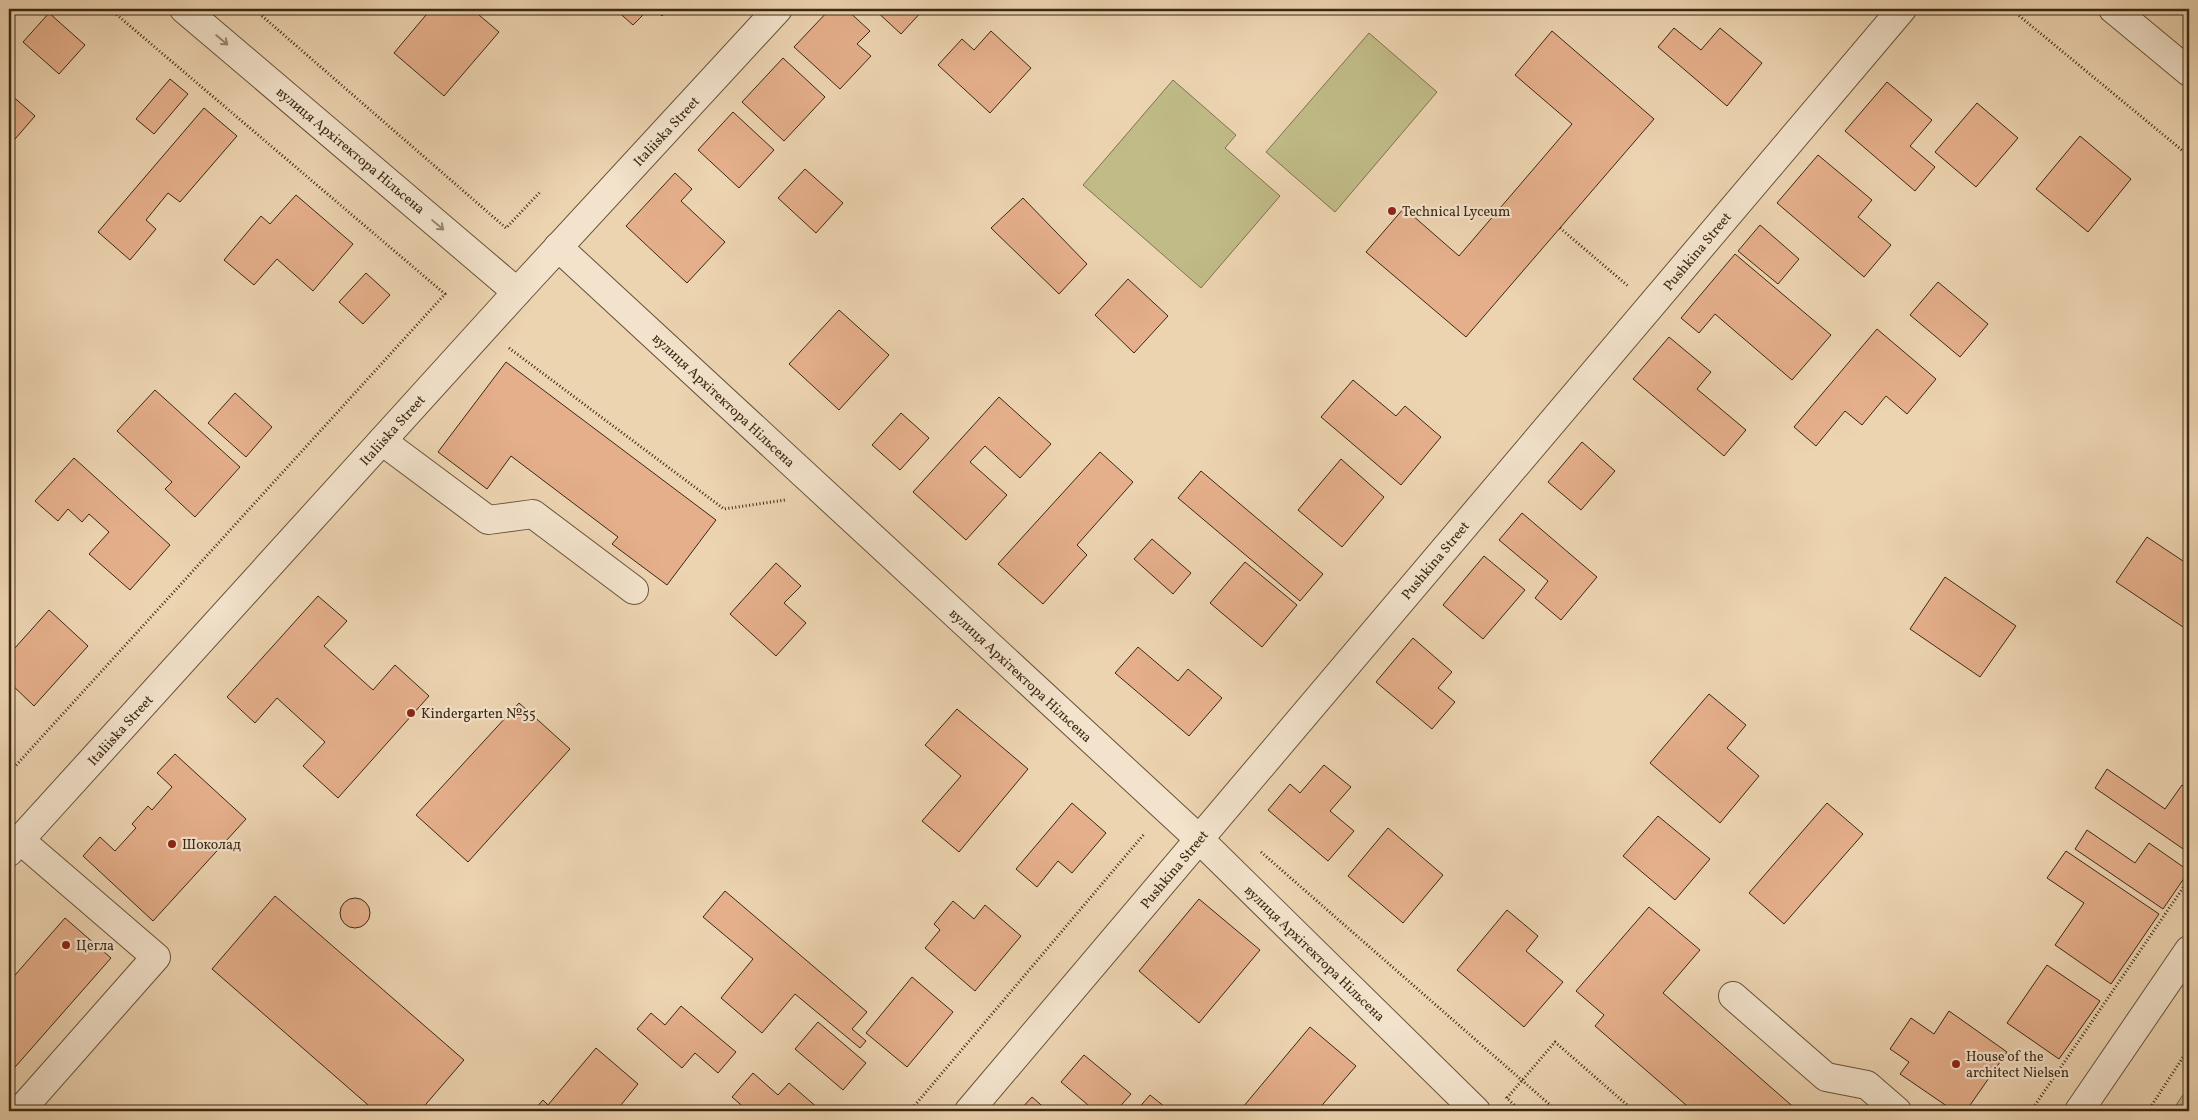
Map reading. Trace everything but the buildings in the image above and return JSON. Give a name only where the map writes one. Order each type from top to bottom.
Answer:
[{"type":"street","name":"вулиця Архітектора Нільсена","points":[[184,9],[517,292]]},
{"type":"street","name":"Italiiska Street","points":[[15,846],[558,247],[778,9]]},
{"type":"street","name":"Pushkina Street","points":[[969,1111],[1902,9]]},
{"type":"street","points":[[2113,9],[2189,72]]},
{"type":"street","name":"вулиця Архітектора Нільсена","points":[[558,247],[1199,839],[1476,1111]]},
{"type":"street","points":[[382,441],[488,520],[533,514],[634,590]]},
{"type":"street","points":[[15,846],[156,957],[20,1111]]},
{"type":"street","points":[[2079,1111],[2189,950]]},
{"type":"street","points":[[1733,996],[1826,1077],[1867,1085],[1897,1111]]},
{"type":"path","points":[[9,773],[445,294],[110,9]]},
{"type":"path","points":[[254,9],[506,228],[541,191]]},
{"type":"path","points":[[2011,9],[2189,156]]},
{"type":"path","points":[[1560,228],[1651,305]]},
{"type":"path","points":[[504,344],[724,509],[786,500]]},
{"type":"path","points":[[910,1111],[1166,809]]},
{"type":"path","points":[[1256,848],[1557,1111]]},
{"type":"path","points":[[2030,1111],[2189,879]]},
{"type":"path","points":[[1507,1098],[1555,1042],[1634,1111]]},
{"type":"path","points":[[2148,1111],[2189,1048]]},
{"type":"shaded area","points":[[1369,33],[1437,92],[1335,212],[1266,152]]},
{"type":"shaded area","points":[[1173,80],[1236,135],[1225,148],[1280,196],[1201,288],[1083,185]]},
{"type":"shaded area","points":[[2189,1086],[2189,1111],[2172,1111]]},
{"type":"place","name":"Technical Lyceum","points":[[1392,211]]},
{"type":"place","name":"Kindergarten №55","points":[[411,713]]},
{"type":"place","name":"Шоколад","points":[[172,844]]},
{"type":"place","name":"Цегла","points":[[66,945]]},
{"type":"place","name":"House of the architect Nielsen","points":[[1956,1064]]}]
